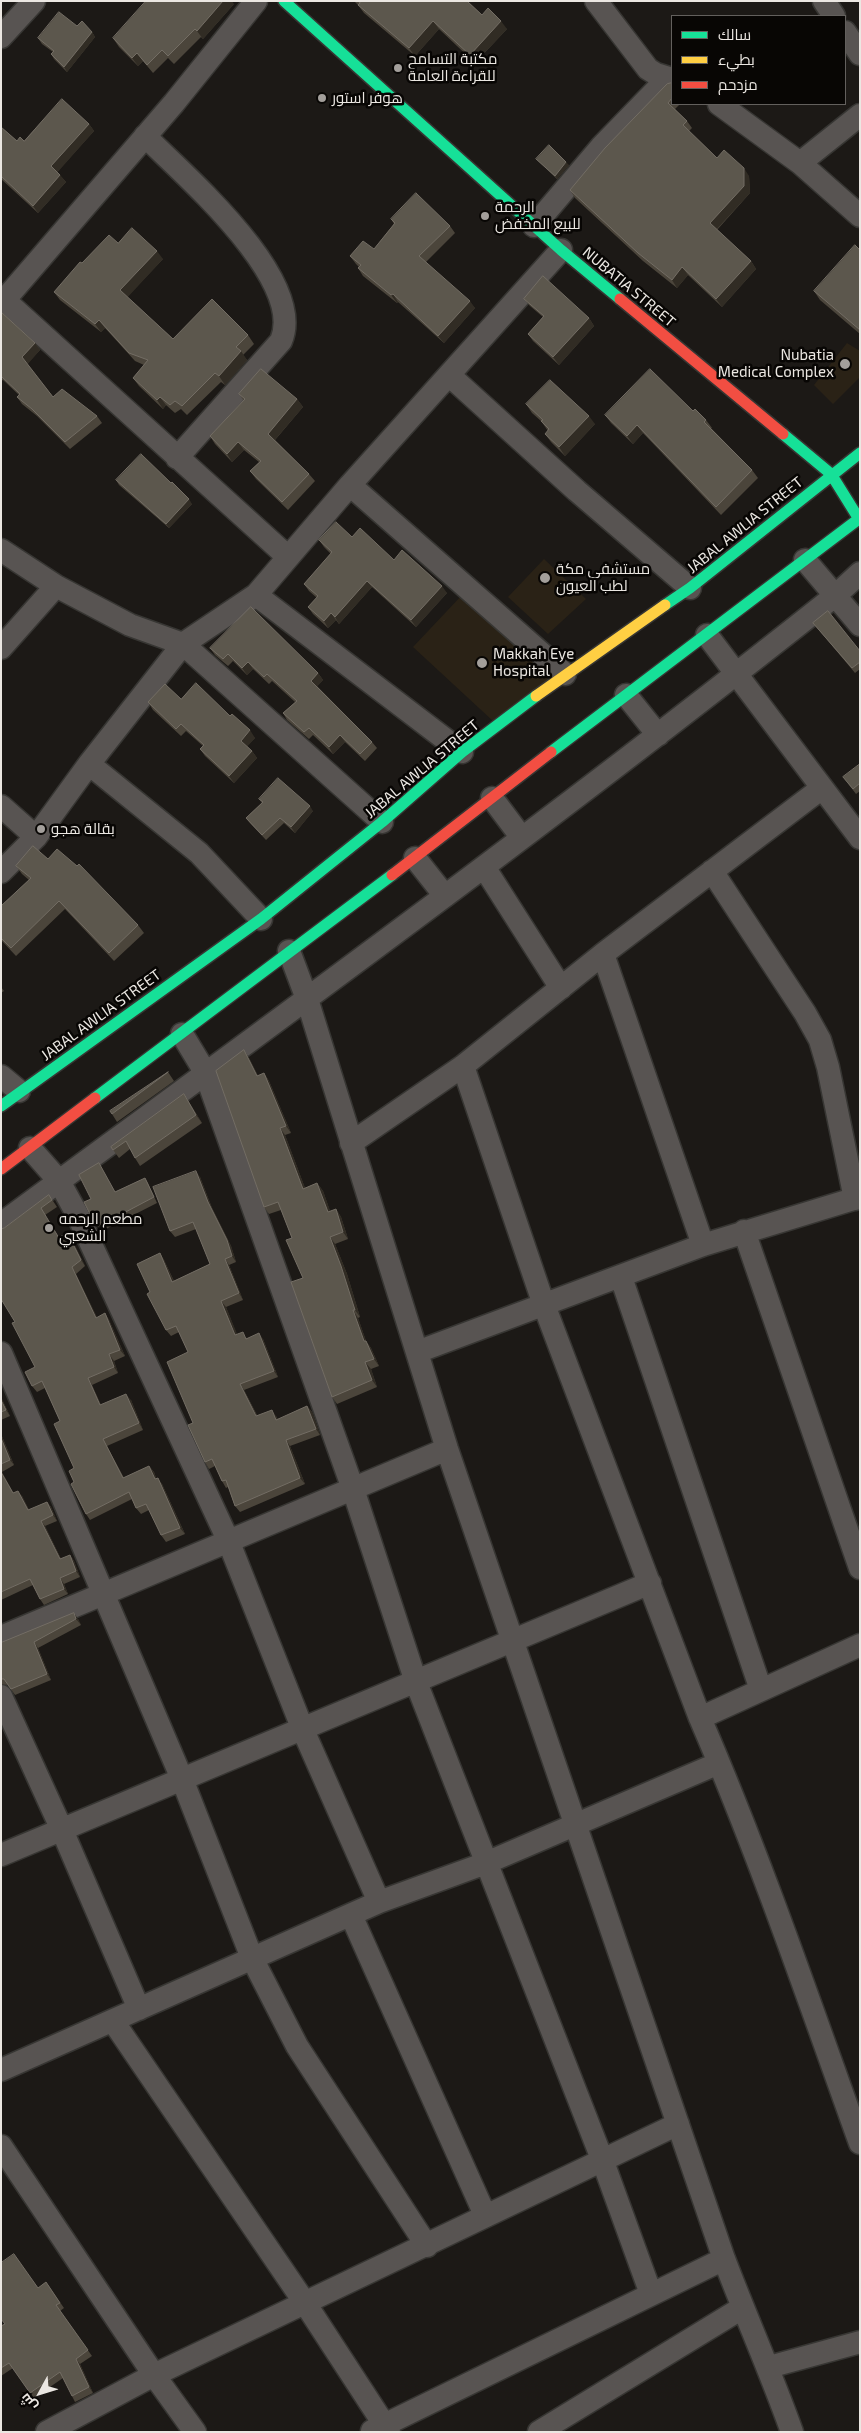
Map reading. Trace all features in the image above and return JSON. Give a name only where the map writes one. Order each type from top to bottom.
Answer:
[{"type":"main road","name":"NUBATIA STREET","points":[[284,1],[560,250],[831,474],[859,519]]},
{"type":"main road","name":"JABAL AWLIA STREET","points":[[1,1106],[261,919],[382,822],[462,752],[565,674],[690,588],[831,474],[860,453]]},
{"type":"main road","points":[[1,1169],[415,858],[626,695],[859,519]]},
{"type":"street","points":[[1,37],[34,1]]},
{"type":"street","points":[[256,1],[145,136],[2,301],[288,557]]},
{"type":"street","points":[[534,226],[590,159],[670,78],[656,74],[644,64],[596,1]]},
{"type":"street","points":[[824,1],[833,15]]},
{"type":"street","points":[[846,33],[860,54]]},
{"type":"street","points":[[720,105],[800,163],[860,216]]},
{"type":"street","points":[[800,163],[860,114]]},
{"type":"street","points":[[145,136],[246,239],[265,265],[280,295],[286,322],[281,341],[176,458]]},
{"type":"street","points":[[1,872],[36,837],[89,764],[183,644],[256,594],[350,485],[560,250]]},
{"type":"street","points":[[449,375],[690,588]]},
{"type":"street","points":[[350,485],[565,674]]},
{"type":"street","points":[[1,550],[56,586],[130,625],[183,644],[382,822]]},
{"type":"street","points":[[805,560],[836,594],[860,625]]},
{"type":"street","points":[[1,1224],[484,867],[658,735],[860,573]]},
{"type":"street","points":[[1,648],[56,586]]},
{"type":"street","points":[[256,594],[462,752]]},
{"type":"street","points":[[707,635],[860,838]]},
{"type":"street","points":[[626,695],[658,735]]},
{"type":"street","points":[[89,764],[199,853],[261,919]]},
{"type":"street","points":[[351,1143],[464,1066],[603,954],[822,788]]},
{"type":"street","points":[[492,798],[522,838]]},
{"type":"street","points":[[1,806],[36,837]]},
{"type":"street","points":[[415,858],[445,896]]},
{"type":"street","points":[[484,867],[561,988]]},
{"type":"street","points":[[417,1352],[703,1245],[857,1198],[828,1067],[820,1040],[805,1013],[712,871]]},
{"type":"street","points":[[289,951],[307,998],[447,1449],[511,1641],[576,1824],[724,2259],[742,2308],[769,2367],[792,2432]]},
{"type":"street","points":[[603,954],[703,1245]]},
{"type":"street","points":[[182,1034],[205,1072],[352,1489],[416,1682],[602,2159],[651,2294]]},
{"type":"street","points":[[464,1066],[544,1305],[795,1963],[860,2143]]},
{"type":"street","points":[[1,1076],[19,1092]]},
{"type":"street","points":[[30,1148],[59,1181],[78,1216],[228,1540],[303,1730],[380,1902]]},
{"type":"street","points":[[744,1231],[860,1568]]},
{"type":"street","points":[[621,1277],[761,1690]]},
{"type":"street","points":[[1,1353],[182,1779],[252,1958],[297,2046],[426,2246]]},
{"type":"street","points":[[1,1638],[228,1540],[447,1449]]},
{"type":"street","points":[[1,1855],[303,1730],[650,1582]]},
{"type":"street","points":[[700,1718],[860,1645]]},
{"type":"street","points":[[1,1696],[62,1830],[138,2009]]},
{"type":"street","points":[[1,2070],[380,1902],[486,1863],[719,1763]]},
{"type":"street","points":[[352,1915],[486,2215]]},
{"type":"street","points":[[112,2020],[305,2303],[381,2430],[724,2259]]},
{"type":"street","points":[[47,2432],[154,2375],[678,2124]]},
{"type":"street","points":[[1,2146],[154,2375],[195,2432]]},
{"type":"street","points":[[539,2432],[742,2308]]},
{"type":"street","points":[[769,2367],[860,2342]]},
{"type":"shaded area","name":"Nubatia Medical Complex","points":[[847,343],[860,351],[860,377],[833,404],[814,385]]},
{"type":"shaded area","name":"مستشفى مكة لطب العيون","points":[[544,559],[586,599],[548,634],[508,597]]},
{"type":"shaded area","name":"Makkah Eye Hospital","points":[[463,594],[550,679],[493,721],[413,647]]},
{"type":"building","points":[[146,1],[223,1],[197,31],[195,29],[168,56],[162,50],[147,65],[137,53],[132,58],[113,38]]},
{"type":"building","points":[[358,1],[467,1],[482,15],[488,8],[501,21],[470,55],[433,21],[409,48],[358,5],[360,3]]},
{"type":"building","points":[[59,12],[77,26],[82,21],[92,32],[64,67],[51,54],[54,51],[38,38]]},
{"type":"building","points":[[671,83],[671,99],[668,103],[687,121],[683,125],[717,158],[724,150],[744,168],[744,186],[710,223],[751,261],[716,299],[682,267],[672,280],[638,253],[570,190],[605,148],[667,84]]},
{"type":"building","points":[[62,99],[89,124],[51,166],[60,175],[33,206],[1,176],[1,127],[17,141],[20,137],[24,141]]},
{"type":"building","points":[[549,145],[566,162],[555,176],[536,159]]},
{"type":"building","points":[[416,193],[450,226],[419,256],[470,301],[438,336],[393,294],[391,295],[358,268],[361,265],[350,256],[363,241],[374,249],[395,223],[391,219]]},
{"type":"building","points":[[132,228],[157,251],[120,290],[173,339],[212,299],[248,335],[236,347],[241,351],[219,376],[215,373],[182,406],[175,401],[170,405],[160,397],[157,400],[133,378],[148,360],[129,353],[99,320],[95,324],[54,292],[80,262],[82,263],[109,235],[118,243]]},
{"type":"building","points":[[855,245],[860,250],[860,330],[814,291]]},
{"type":"building","points":[[543,276],[589,318],[553,357],[528,334],[544,316],[524,299]]},
{"type":"building","points":[[1,312],[35,343],[22,357],[53,397],[62,389],[97,416],[65,442],[32,409],[17,397],[20,394],[1,376]]},
{"type":"building","points":[[261,369],[297,399],[268,434],[309,474],[282,502],[250,471],[261,461],[238,442],[227,454],[210,436],[245,399],[239,394]]},
{"type":"building","points":[[650,369],[693,411],[695,409],[706,420],[704,422],[752,470],[716,507],[637,425],[627,436],[605,415]]},
{"type":"building","points":[[550,380],[589,416],[559,447],[545,434],[549,429],[541,421],[543,420],[526,404]]},
{"type":"building","points":[[141,454],[189,499],[166,524],[116,480]]},
{"type":"building","points":[[336,522],[352,537],[360,528],[394,560],[402,550],[442,586],[411,620],[367,581],[335,617],[331,613],[324,621],[308,607],[318,596],[304,584],[332,552],[319,540]]},
{"type":"building","points":[[251,607],[318,673],[311,681],[372,742],[360,754],[340,735],[329,747],[309,728],[304,732],[283,713],[297,701],[267,674],[264,677],[248,662],[242,668],[228,654],[223,659],[210,648]]},
{"type":"building","points":[[828,611],[860,651],[860,662],[852,668],[813,623]]},
{"type":"building","points":[[196,683],[230,716],[232,714],[250,730],[241,741],[252,751],[229,776],[200,749],[204,745],[181,724],[176,729],[148,702],[165,684],[181,699]]},
{"type":"building","points":[[860,764],[860,783],[853,789],[843,777]]},
{"type":"building","points":[[278,778],[310,806],[291,827],[280,818],[262,835],[246,818],[263,802],[259,799]]},
{"type":"building","points":[[33,846],[48,859],[57,849],[77,866],[79,864],[138,925],[109,953],[59,901],[11,948],[1,938],[1,906],[31,878],[16,866]]},
{"type":"building","points":[[244,1050],[257,1076],[264,1073],[286,1126],[280,1128],[303,1189],[317,1183],[328,1212],[336,1209],[343,1232],[330,1237],[364,1341],[366,1341],[374,1359],[365,1362],[372,1380],[332,1397],[291,1282],[303,1278],[286,1240],[292,1238],[278,1202],[264,1207],[216,1071]]},
{"type":"building","points":[[168,1072],[112,1114],[110,1111]]},
{"type":"building","points":[[184,1094],[196,1115],[135,1158],[126,1141],[113,1150],[111,1147]]},
{"type":"building","points":[[99,1163],[115,1192],[145,1178],[154,1197],[101,1225],[97,1220],[94,1222],[84,1202],[91,1199],[79,1175]]},
{"type":"building","points":[[196,1171],[208,1202],[227,1240],[232,1256],[225,1259],[239,1293],[221,1301],[235,1335],[243,1332],[246,1339],[259,1333],[274,1371],[240,1384],[256,1416],[272,1410],[276,1420],[307,1406],[316,1429],[286,1440],[300,1478],[235,1506],[226,1480],[222,1481],[212,1459],[205,1462],[188,1425],[193,1423],[167,1362],[188,1352],[176,1326],[166,1330],[147,1294],[150,1292],[137,1264],[160,1253],[172,1282],[210,1264],[193,1222],[170,1231],[153,1187]]},
{"type":"building","points":[[49,1195],[52,1200],[41,1208],[59,1238],[67,1232],[81,1260],[72,1267],[96,1318],[105,1313],[120,1350],[109,1354],[114,1367],[88,1378],[100,1405],[126,1394],[139,1423],[103,1439],[123,1478],[149,1466],[155,1479],[158,1478],[180,1528],[161,1535],[146,1504],[136,1508],[129,1492],[86,1514],[71,1484],[74,1482],[69,1471],[74,1468],[54,1424],[60,1421],[42,1381],[32,1386],[25,1372],[35,1367],[12,1323],[15,1322],[1,1299],[1,1229]]},
{"type":"building","points":[[1,1400],[6,1410],[1,1412]]},
{"type":"building","points":[[1,1438],[10,1460],[1,1464]]},
{"type":"building","points":[[1,1472],[13,1493],[18,1491],[28,1510],[47,1502],[53,1515],[41,1521],[60,1559],[70,1555],[76,1571],[60,1578],[64,1589],[40,1599],[30,1579],[1,1592]]},
{"type":"building","points":[[74,1613],[76,1619],[34,1642],[47,1674],[11,1689],[4,1679],[1,1679],[1,1643]]},
{"type":"building","points":[[14,2254],[38,2288],[46,2282],[60,2303],[56,2305],[88,2350],[76,2359],[89,2387],[72,2396],[60,2372],[30,2393],[9,2363],[1,2368],[1,2326],[5,2324],[1,2319],[1,2263]]},
{"type":"traffic: fast","points":[[284,1],[561,250],[620,299]]},
{"type":"traffic: fast","points":[[783,434],[831,474],[859,519]]},
{"type":"traffic: fast","points":[[665,605],[690,588],[860,453]]},
{"type":"traffic: fast","points":[[551,752],[860,518]]},
{"type":"traffic: fast","points":[[1,1106],[261,919],[382,822],[462,752],[536,696]]},
{"type":"traffic: fast","points":[[95,1098],[392,875]]},
{"type":"traffic: slow","points":[[536,696],[665,605]]},
{"type":"traffic: jam","points":[[620,299],[783,434]]},
{"type":"traffic: jam","points":[[392,875],[551,752]]},
{"type":"traffic: jam","points":[[1,1169],[95,1098]]},
{"type":"place","name":"مكتبة التسامح للقراءة العامة","points":[[398,68]]},
{"type":"place","name":"هوفر استور","points":[[322,98]]},
{"type":"place","name":"الرحمة للبيع المخفض","points":[[485,216]]},
{"type":"place","name":"Nubatia Medical Complex","points":[[845,364]]},
{"type":"place","name":"مستشفى مكة لطب العيون","points":[[545,578]]},
{"type":"place","name":"Makkah Eye Hospital","points":[[482,663]]},
{"type":"place","name":"بقالة هجو","points":[[41,829]]},
{"type":"place","name":"مطعم الرحمه الشعبي","points":[[49,1228]]}]
